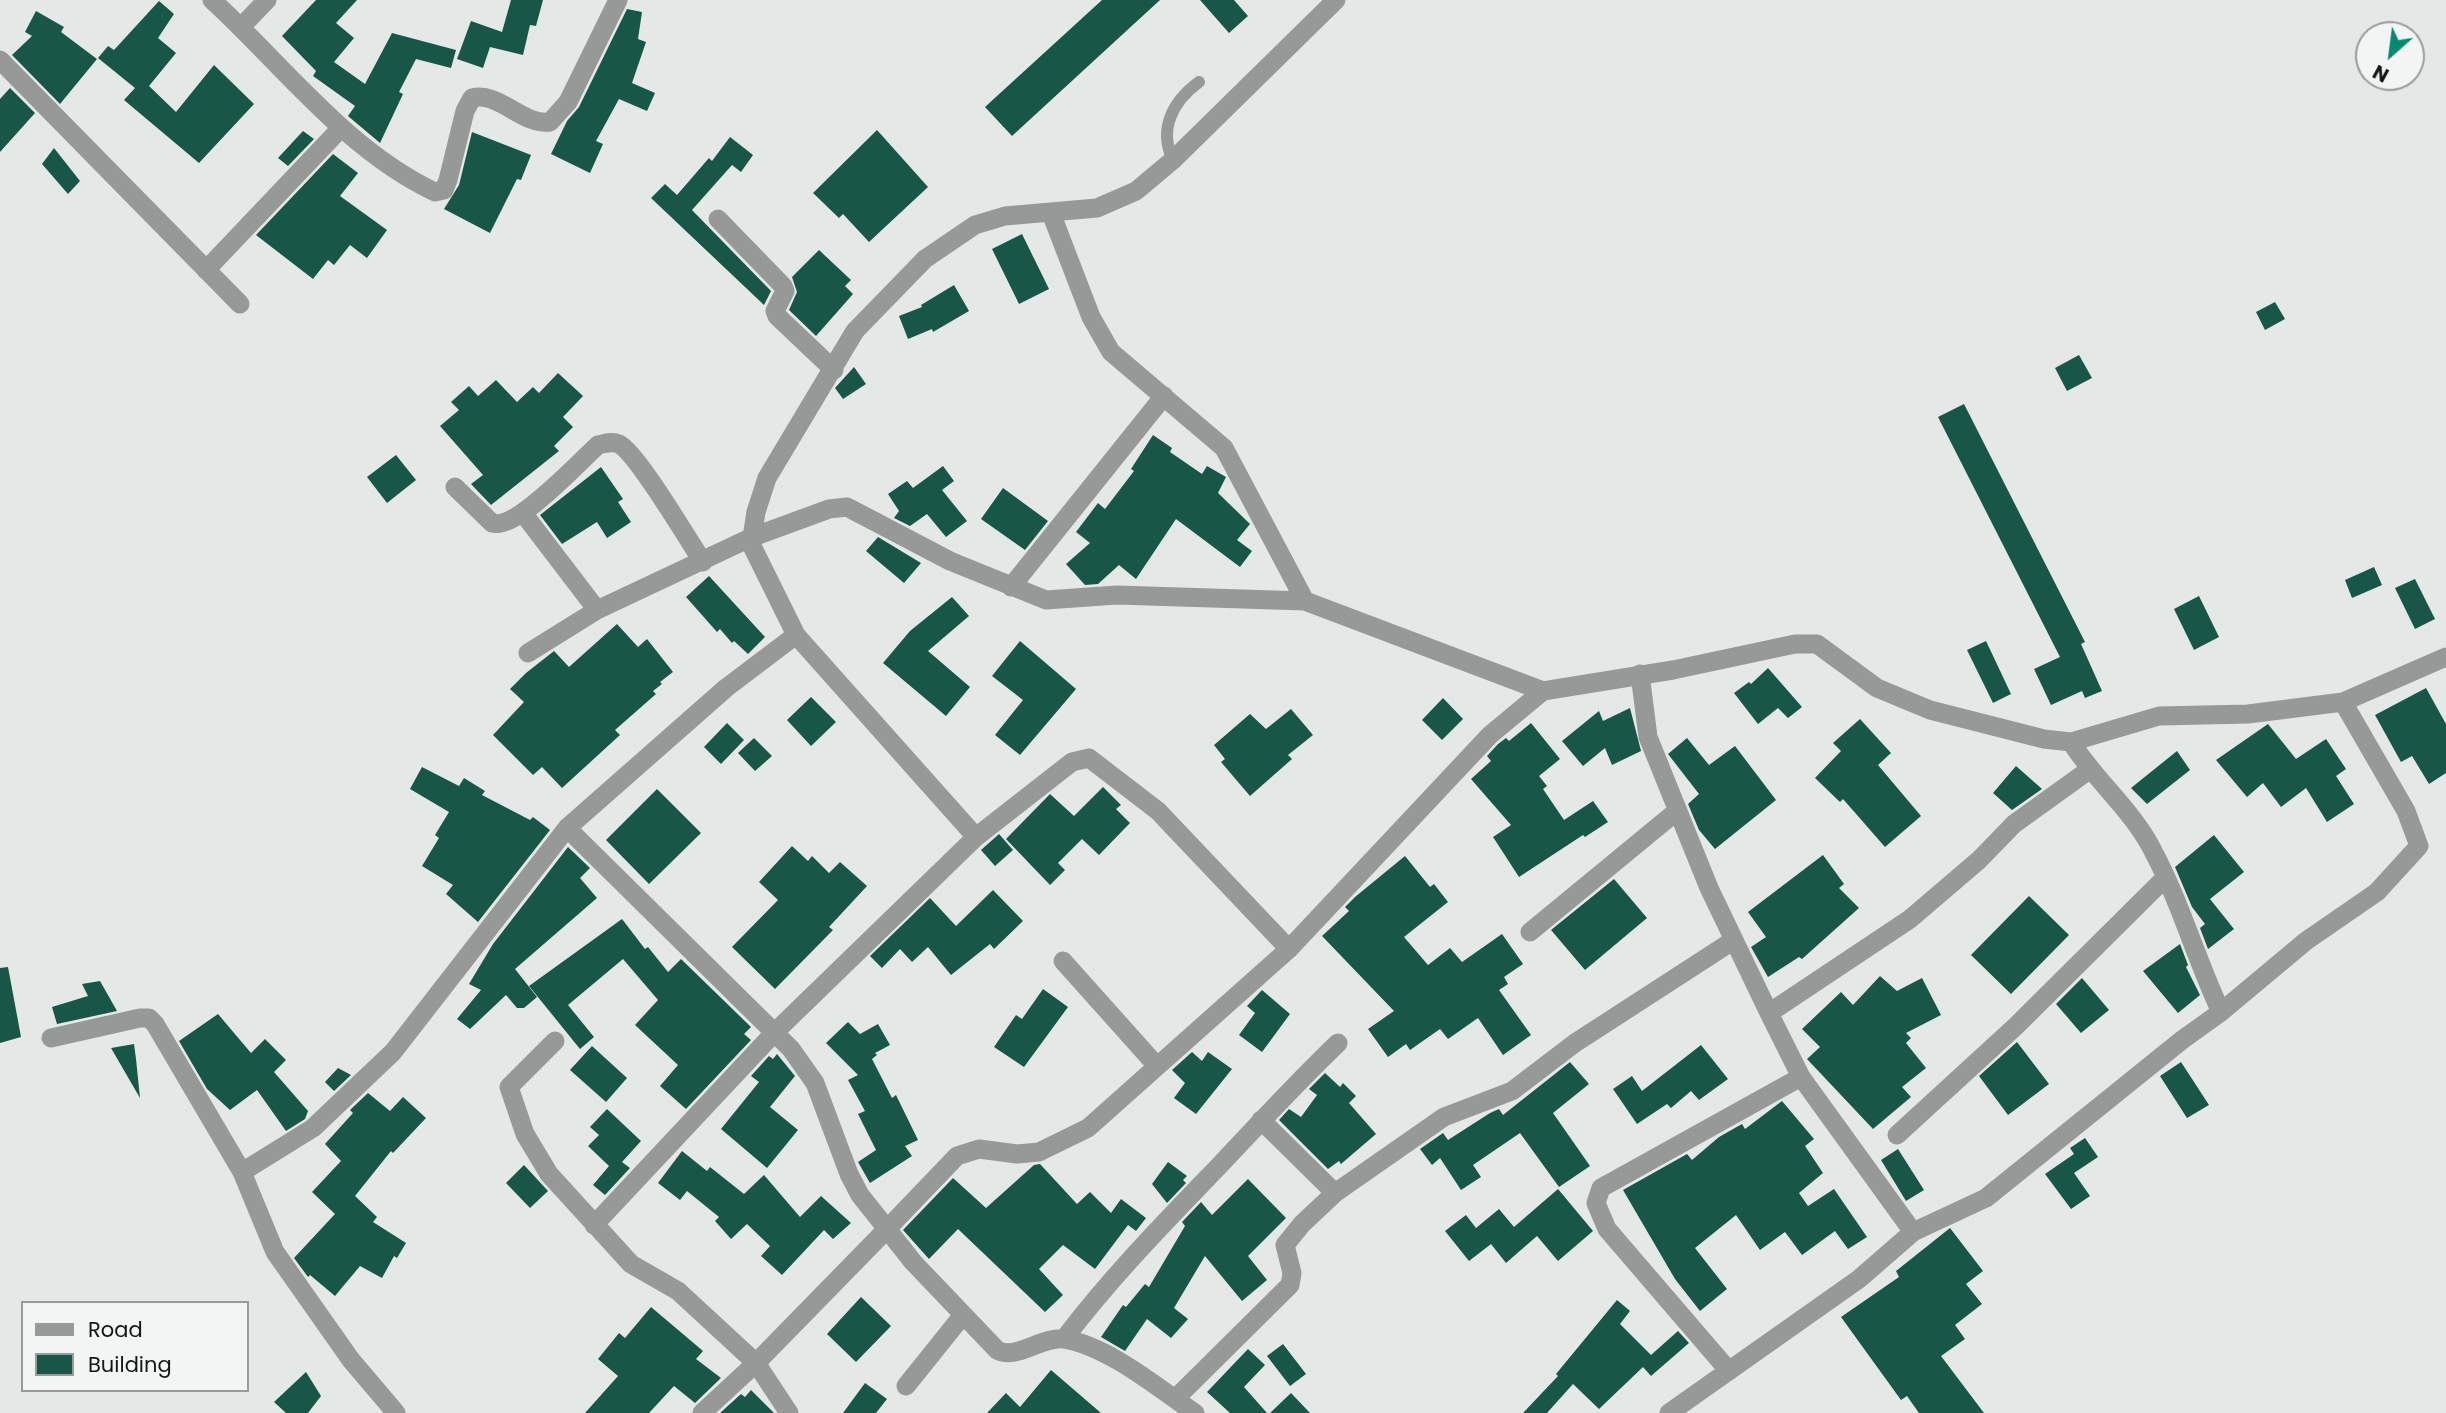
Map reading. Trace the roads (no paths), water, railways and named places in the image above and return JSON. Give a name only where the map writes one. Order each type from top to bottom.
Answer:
[{"type":"street","points":[[212,0],[341,128],[422,186],[435,192],[444,190],[465,111],[472,98],[489,99],[539,124],[550,122],[568,102],[618,0]]},
{"type":"street","points":[[241,27],[267,0]]},
{"type":"street","points":[[976,837],[796,635],[754,553],[767,478],[780,451],[867,317],[925,260],[975,225],[1005,216],[1097,208],[1119,201],[1173,160],[1336,0]]},
{"type":"street","points":[[0,60],[240,304]]},
{"type":"street","points":[[206,270],[341,128]]},
{"type":"street","points":[[1051,213],[1091,317],[1111,352],[1215,438],[1231,457],[1305,601]]},
{"type":"street","points":[[718,219],[783,286],[785,291],[775,311],[777,316],[834,370]]},
{"type":"street","points":[[1010,587],[1164,396]]},
{"type":"street","points":[[455,487],[496,525],[523,513],[597,445],[612,442],[622,446],[653,484],[703,562]]},
{"type":"street","points":[[528,653],[597,610],[703,562],[754,553],[829,509],[846,508],[950,561],[1010,587],[1052,600],[1117,595],[1305,601],[1543,691]]},
{"type":"street","points":[[523,513],[597,610]]},
{"type":"street","points":[[242,1172],[313,1128],[393,1052],[567,828],[726,688],[796,635]]},
{"type":"street","points":[[702,1413],[756,1363],[957,1156],[979,1149],[1017,1154],[1038,1152],[1060,1145],[1088,1128],[1289,949],[1490,735],[1543,691],[1795,644],[1817,644],[1877,688],[1930,710],[2044,739],[2071,742],[2159,716],[2248,714],[2343,702],[2446,657]]},
{"type":"street","points":[[1640,674],[1648,737],[1677,811],[1769,1013],[1801,1077],[1913,1232]]},
{"type":"street","points":[[1669,1413],[1859,1279],[1913,1232],[1986,1198],[2182,1040],[2221,1012],[2306,941],[2376,892],[2420,846],[2406,811],[2343,702]]},
{"type":"street","points":[[2071,742],[2089,770],[2152,848],[2197,963],[2221,1012]]},
{"type":"street","points":[[594,1225],[774,1033],[976,837],[1072,762],[1089,758],[1158,811],[1289,949]]},
{"type":"street","points":[[1769,1013],[1910,919],[1979,860],[2014,824],[2089,770]]},
{"type":"street","points":[[1530,932],[1677,811]]},
{"type":"street","points":[[567,828],[790,1049],[815,1083],[849,1174],[860,1195],[988,1343],[1003,1353],[1045,1340],[1064,1339],[1096,1350],[1195,1413]]},
{"type":"street","points":[[1897,1135],[2016,1026],[2164,879]]},
{"type":"street","points":[[1175,1399],[1290,1285],[1292,1273],[1285,1245],[1302,1224],[1335,1193],[1444,1117],[1512,1091],[1576,1042],[1734,940]]},
{"type":"street","points":[[1063,961],[1156,1065]]},
{"type":"street","points":[[51,1038],[149,1018],[242,1172],[275,1252],[351,1360],[396,1413]]},
{"type":"street","points":[[555,1041],[509,1087],[525,1134],[549,1174],[631,1264],[678,1292],[756,1363],[789,1413]]},
{"type":"street","points":[[1064,1339],[1098,1295],[1166,1218],[1338,1043]]},
{"type":"street","points":[[1729,1371],[1606,1229],[1595,1203],[1601,1188],[1801,1077]]},
{"type":"street","points":[[1261,1120],[1335,1193]]},
{"type":"street","points":[[906,1386],[963,1315]]},
{"type":"lane","points":[[1173,160],[1167,129],[1170,112],[1186,92],[1199,82]]}]
